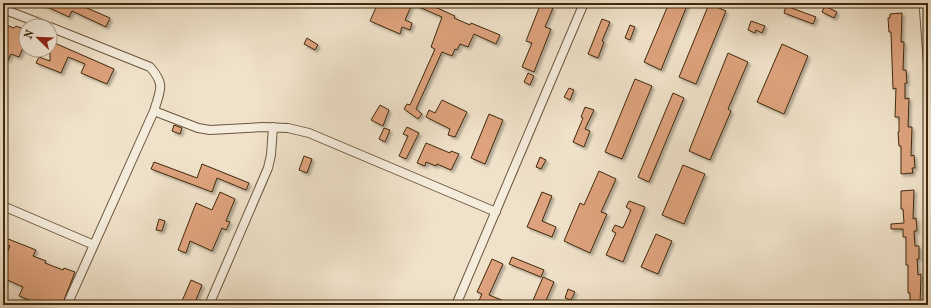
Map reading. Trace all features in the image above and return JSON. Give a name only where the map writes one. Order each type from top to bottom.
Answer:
[{"type":"street","points":[[456,305],[584,3]]},
{"type":"street","points":[[3,8],[27,18]]},
{"type":"street","points":[[924,10],[928,65]]},
{"type":"street","points":[[58,30],[150,67],[160,78],[162,86],[154,110],[67,305]]},
{"type":"street","points":[[154,110],[198,128],[210,130],[273,127],[288,128],[309,133],[496,212]]},
{"type":"street","points":[[209,305],[268,168],[271,154],[273,127]]},
{"type":"street","points":[[3,206],[94,245]]},
{"type":"building","points":[[39,3],[67,3],[72,5],[73,3],[80,3],[80,5],[110,18],[106,27],[72,11],[69,17]]},
{"type":"building","points":[[378,3],[437,3],[435,7],[455,16],[454,18],[470,25],[471,23],[500,35],[496,44],[474,34],[468,47],[460,44],[457,50],[455,49],[452,56],[442,52],[416,109],[422,114],[418,119],[404,109],[407,104],[410,105],[435,49],[431,47],[442,17],[412,4],[405,20],[412,23],[410,30],[402,27],[400,34],[370,21]]},
{"type":"building","points":[[541,3],[553,8],[545,27],[551,29],[534,72],[522,67],[532,43],[526,41]]},
{"type":"building","points":[[669,3],[688,3],[661,70],[644,62]]},
{"type":"building","points":[[709,4],[726,11],[696,84],[679,77]]},
{"type":"building","points":[[786,6],[816,17],[813,24],[784,13]]},
{"type":"building","points":[[825,6],[837,12],[834,18],[822,12]]},
{"type":"building","points":[[902,13],[901,42],[904,42],[903,70],[906,70],[907,83],[905,83],[905,99],[909,98],[908,127],[912,127],[911,156],[914,155],[915,168],[912,168],[913,173],[901,174],[901,146],[899,146],[898,132],[899,117],[895,117],[896,88],[893,89],[891,32],[889,32],[888,18],[890,18],[890,14]]},
{"type":"building","points":[[602,19],[610,22],[602,41],[604,42],[598,58],[588,54]]},
{"type":"building","points":[[751,21],[765,26],[762,33],[756,30],[755,33],[748,30]]},
{"type":"building","points":[[3,24],[14,28],[16,26],[18,27],[18,57],[11,54],[8,60],[3,58]]},
{"type":"building","points":[[630,25],[635,27],[630,40],[625,38]]},
{"type":"building","points":[[307,38],[318,45],[315,50],[304,44]]},
{"type":"building","points":[[58,44],[114,69],[107,84],[81,73],[85,64],[68,57],[61,73],[36,63],[38,58],[50,61],[50,58],[58,58]]},
{"type":"building","points":[[782,44],[808,56],[784,114],[757,102]]},
{"type":"building","points":[[728,53],[748,62],[728,109],[731,111],[710,160],[689,151]]},
{"type":"building","points":[[528,73],[534,76],[530,85],[524,82]]},
{"type":"building","points":[[635,79],[652,86],[622,159],[605,152]]},
{"type":"building","points":[[569,88],[574,90],[570,100],[564,97]]},
{"type":"building","points":[[673,93],[684,98],[649,182],[638,177]]},
{"type":"building","points":[[442,100],[467,112],[455,137],[448,135],[450,129],[426,117],[429,110],[435,113]]},
{"type":"building","points":[[380,105],[389,110],[383,126],[371,120]]},
{"type":"building","points":[[585,107],[594,110],[585,129],[590,131],[584,147],[573,142],[583,118],[581,117]]},
{"type":"building","points":[[489,114],[503,120],[485,164],[471,158]]},
{"type":"building","points":[[174,125],[182,128],[180,134],[172,131]]},
{"type":"building","points":[[407,127],[419,133],[406,159],[399,156],[408,136],[403,134]]},
{"type":"building","points":[[384,128],[390,130],[385,142],[379,139]]},
{"type":"building","points":[[426,143],[450,153],[451,151],[459,154],[451,170],[437,164],[436,166],[426,162],[425,166],[417,163]]},
{"type":"building","points":[[304,156],[312,159],[307,173],[299,170]]},
{"type":"building","points":[[540,157],[546,160],[541,169],[536,167]]},
{"type":"building","points":[[154,162],[197,178],[202,164],[249,183],[246,190],[217,178],[212,192],[151,169]]},
{"type":"building","points":[[683,165],[705,174],[684,224],[662,215]]},
{"type":"building","points":[[599,171],[616,179],[601,212],[607,214],[590,253],[564,241],[580,203],[584,205]]},
{"type":"building","points":[[914,190],[913,219],[916,218],[917,231],[914,231],[915,246],[919,246],[919,259],[917,259],[918,275],[921,274],[920,305],[910,305],[910,293],[908,293],[908,265],[906,265],[906,237],[903,237],[903,229],[891,229],[891,224],[904,223],[903,209],[901,209],[901,191]]},
{"type":"building","points":[[220,192],[235,199],[226,221],[230,222],[226,230],[222,228],[212,251],[190,241],[186,253],[178,250],[196,203],[212,210]]},
{"type":"building","points":[[542,192],[552,196],[542,221],[556,227],[552,237],[527,227]]},
{"type":"building","points":[[629,201],[645,207],[623,262],[606,255],[616,233],[612,231],[615,225],[623,228],[631,210],[626,207]]},
{"type":"building","points":[[159,219],[165,221],[162,231],[156,230]]},
{"type":"building","points":[[656,234],[672,241],[658,274],[641,267]]},
{"type":"building","points":[[3,237],[36,250],[33,256],[46,261],[45,263],[63,270],[64,268],[75,272],[62,305],[42,305],[19,296],[23,287],[3,278],[3,262],[10,246],[3,244]]},
{"type":"building","points":[[512,257],[544,270],[541,277],[509,264]]},
{"type":"building","points":[[492,259],[503,264],[489,295],[514,305],[477,305],[482,294],[477,292]]},
{"type":"building","points":[[543,277],[554,282],[544,305],[531,305]]},
{"type":"building","points":[[191,280],[202,285],[194,305],[182,301]]},
{"type":"building","points":[[568,289],[575,292],[571,300],[565,298]]}]
